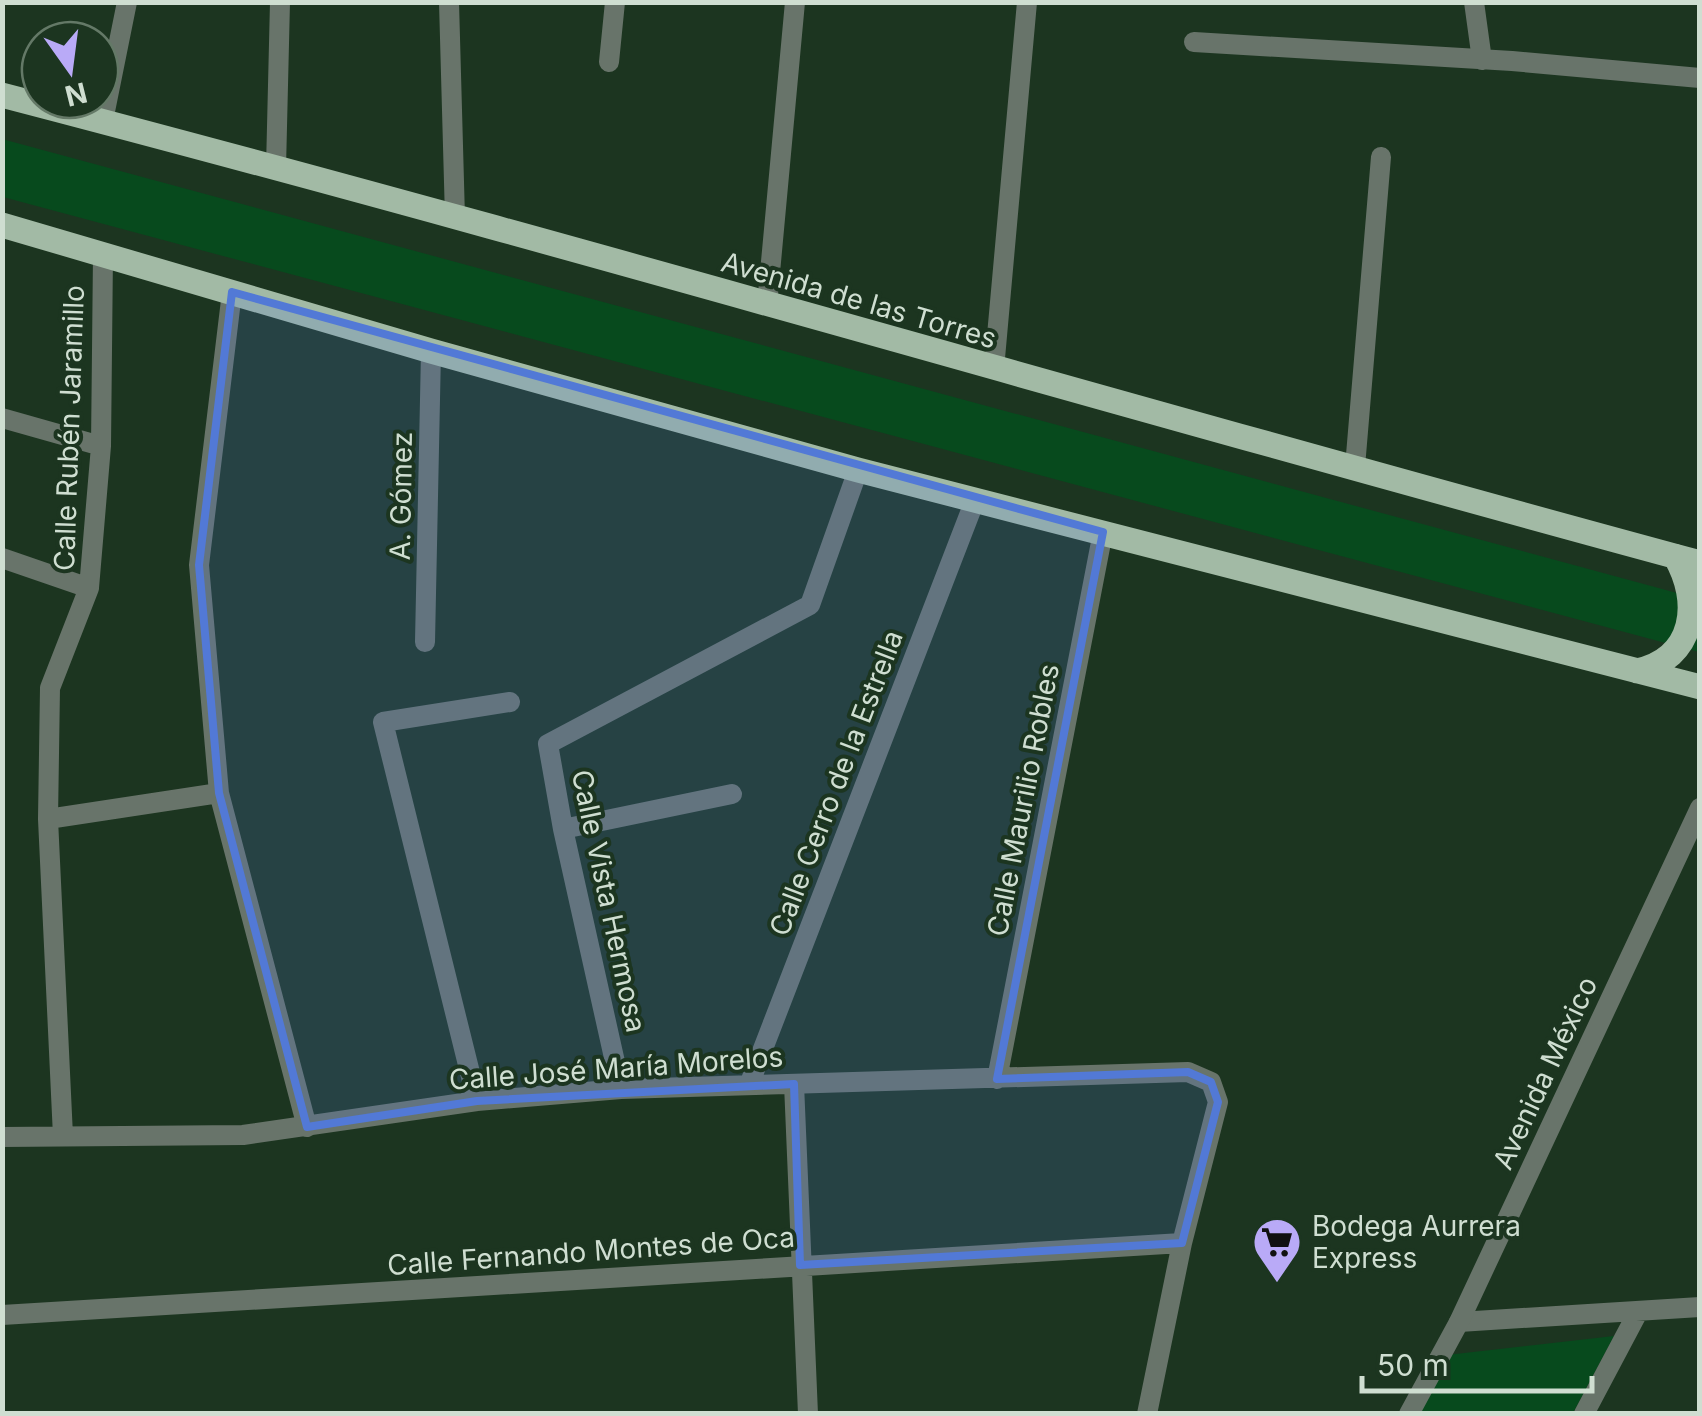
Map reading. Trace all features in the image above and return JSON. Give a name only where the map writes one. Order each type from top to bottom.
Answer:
[{"type":"main road","name":"Avenida de las Torres","points":[[2,95],[1688,560]]},
{"type":"main road","points":[[2,225],[432,352],[858,470],[1700,686]]},
{"type":"main road","points":[[1637,671],[1651,668],[1676,653],[1692,630],[1696,598],[1688,560]]},
{"type":"street","points":[[103,121],[127,2]]},
{"type":"street","points":[[276,168],[280,2]]},
{"type":"street","points":[[449,2],[455,218]]},
{"type":"street","points":[[609,62],[616,2]]},
{"type":"street","points":[[767,305],[795,2]]},
{"type":"street","points":[[994,370],[1028,2]]},
{"type":"street","points":[[1474,2],[1482,60]]},
{"type":"street","points":[[1194,42],[1700,78]]},
{"type":"street","points":[[1355,468],[1381,157]]},
{"type":"street","name":"Calle Rubén Jaramillo","points":[[63,1136],[48,819],[50,688],[90,588],[101,446],[103,254]]},
{"type":"street","points":[[232,292],[199,565],[219,792],[307,1127]]},
{"type":"street","name":"A. Gómez","points":[[425,642],[432,352]]},
{"type":"street","points":[[2,418],[101,446]]},
{"type":"street","name":"Calle Vista Hermosa","points":[[621,1089],[563,830],[548,744],[810,605],[858,470]]},
{"type":"street","name":"Calle Cerro de la Estrella","points":[[749,1085],[975,500]]},
{"type":"street","name":"Calle Maurilio Robles","points":[[997,1079],[1103,532]]},
{"type":"street","points":[[2,558],[90,588]]},
{"type":"street","points":[[476,1101],[383,722],[510,702]]},
{"type":"street","points":[[48,819],[219,792]]},
{"type":"street","points":[[563,830],[732,794]]},
{"type":"street","name":"Avenida México","points":[[1409,1414],[1459,1322],[1700,808]]},
{"type":"street","name":"Calle José María Morelos","points":[[2,1136],[243,1135],[476,1101],[621,1089],[1188,1072],[1211,1082],[1218,1102],[1182,1242]]},
{"type":"street","points":[[794,1084],[808,1414]]},
{"type":"street","points":[[1147,1414],[1182,1242]]},
{"type":"street","name":"Calle Fernando Montes de Oca","points":[[2,1315],[1182,1242]]},
{"type":"street","points":[[1459,1322],[1700,1307]]},
{"type":"street","points":[[1584,1414],[1638,1312]]},
{"type":"highlighted area","points":[[232,292],[1103,532],[997,1079],[1188,1072],[1211,1082],[1218,1102],[1182,1243],[800,1265],[794,1084],[477,1101],[307,1127],[219,793],[199,565]]},
{"type":"green space","points":[[2,139],[1699,599],[1699,652],[3,197]]},
{"type":"green space","points":[[1614,1336],[1573,1413],[1408,1414],[1438,1356]]},
{"type":"place","name":"Bodega Aurrera Express","points":[[1277,1284]]}]
